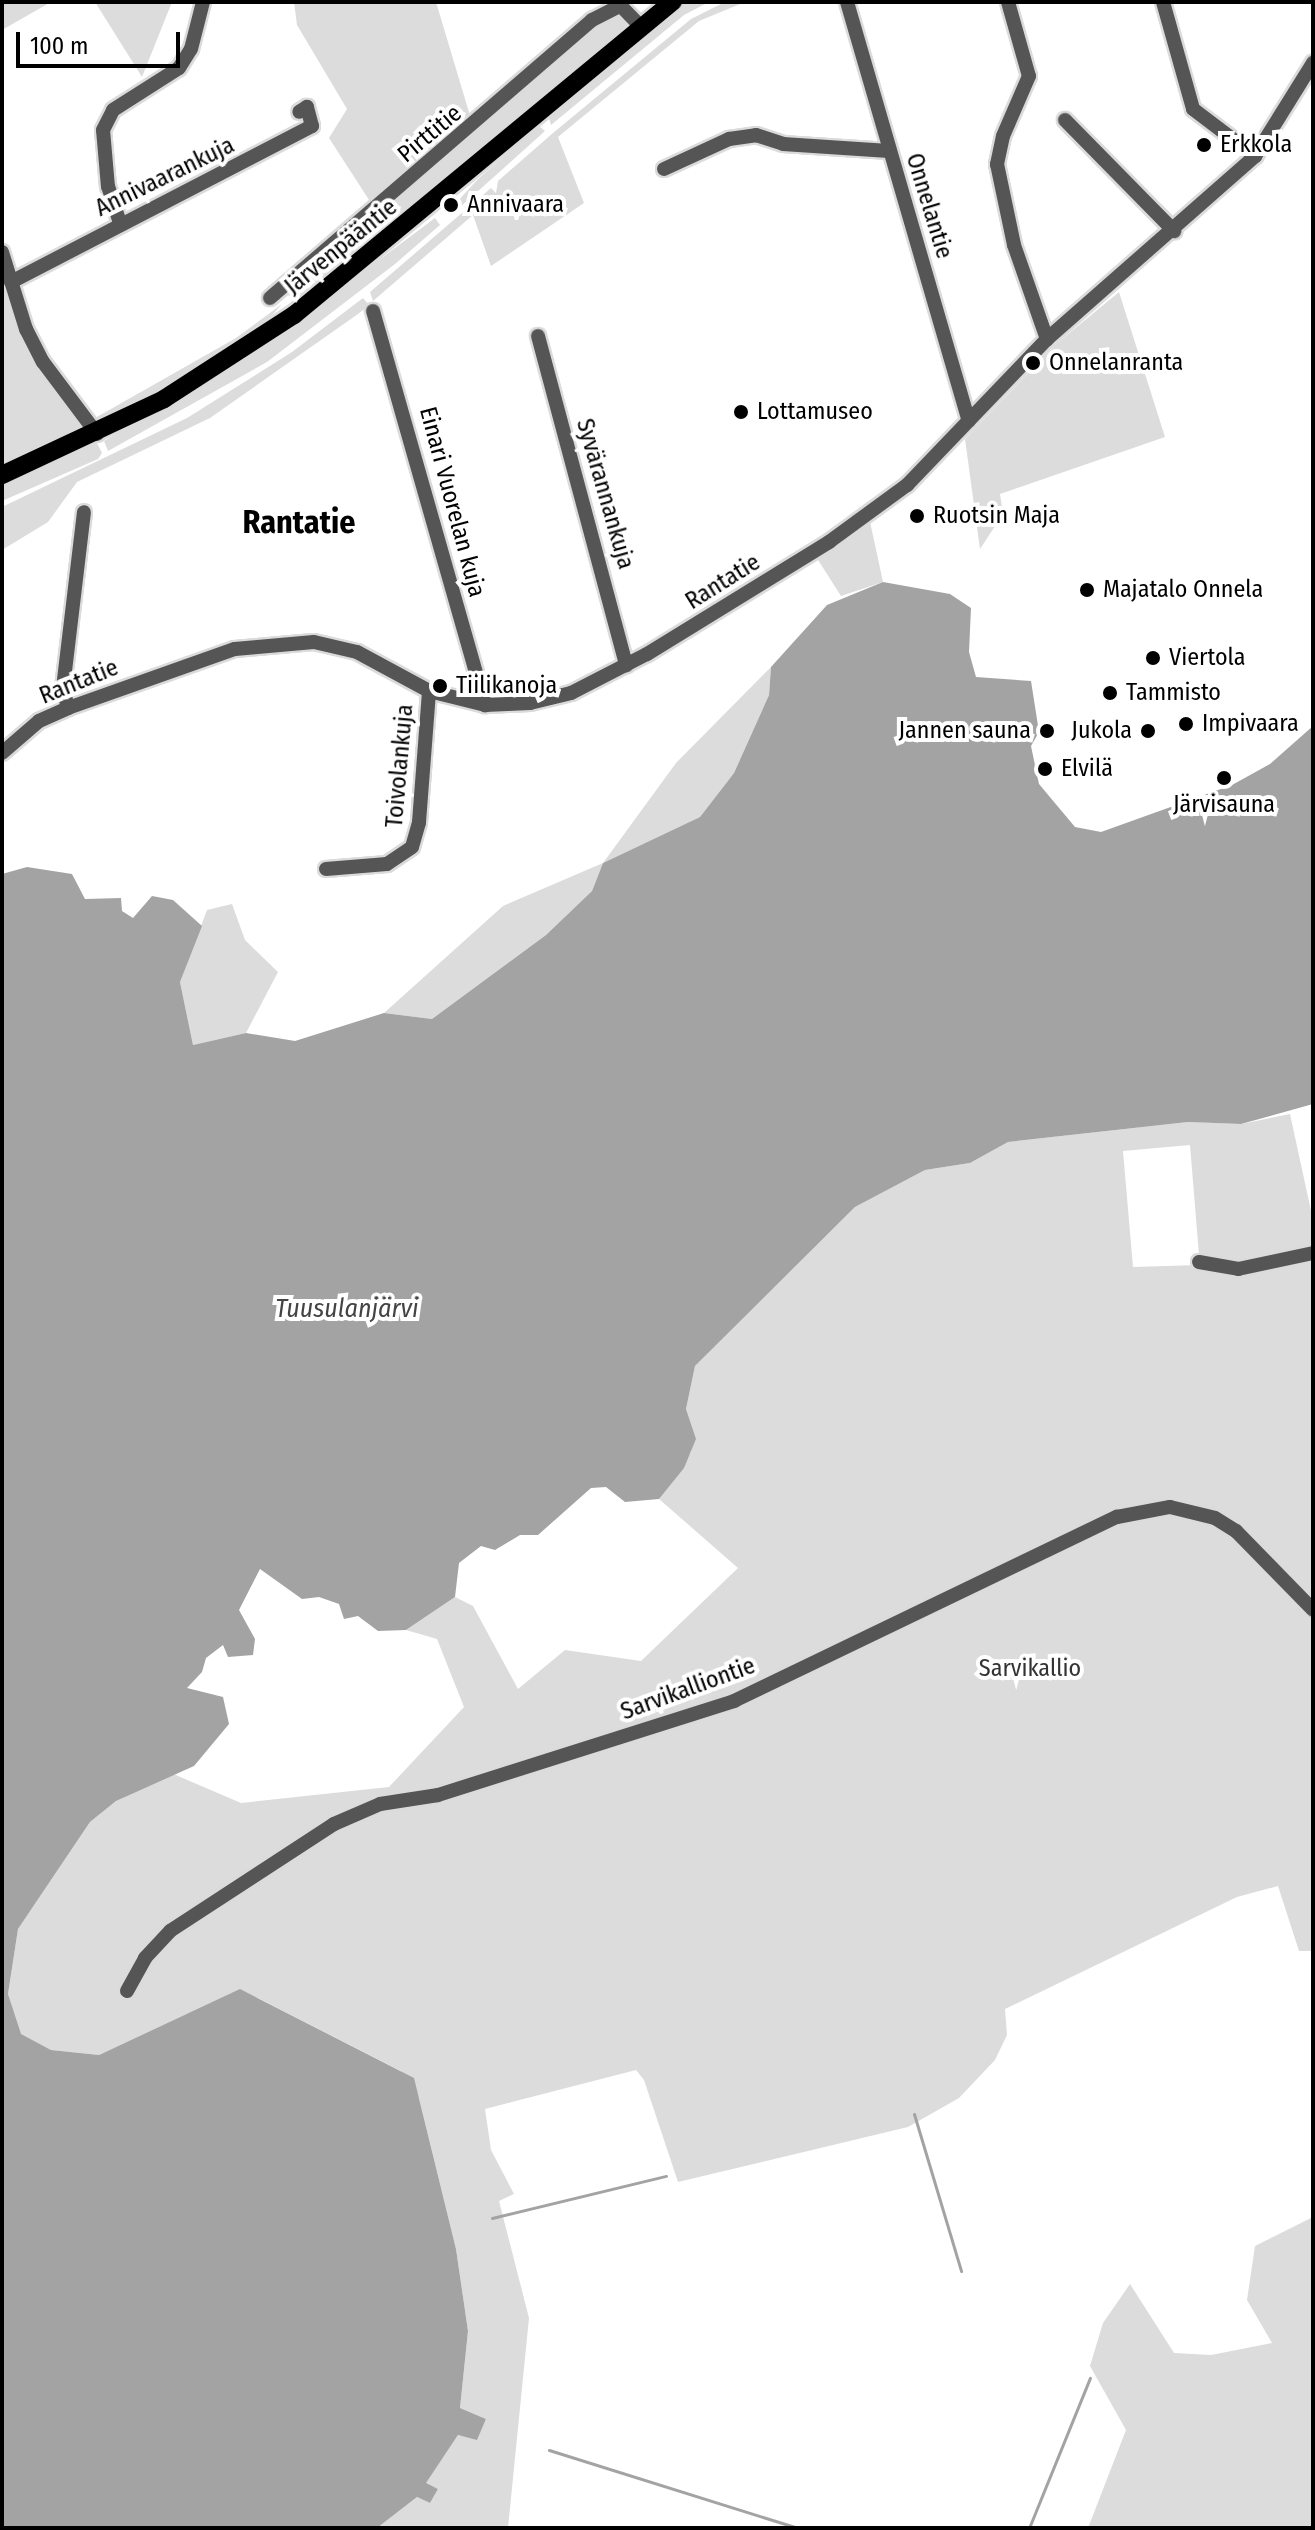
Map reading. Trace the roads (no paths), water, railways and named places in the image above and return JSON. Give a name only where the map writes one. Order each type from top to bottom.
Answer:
[{"type":"main road","name":"Järvenpääntie","points":[[2,475],[97,434],[202,377],[294,315],[673,2]]},
{"type":"street","points":[[120,223],[108,187],[103,130],[113,110],[179,68],[191,49],[203,2]]},
{"type":"street","name":"Onnelantie","points":[[847,2],[969,421]]},
{"type":"street","points":[[1008,2],[1029,76],[1003,136],[997,164],[1014,245],[1047,339]]},
{"type":"street","points":[[1163,2],[1193,109],[1255,156]]},
{"type":"street","points":[[618,4],[642,28]]},
{"type":"street","name":"Pirttitie","points":[[270,298],[592,20],[618,4]]},
{"type":"street","name":"Rantatie","points":[[2,753],[39,721],[68,708],[209,657],[271,644],[314,642],[357,652],[429,691],[485,705],[530,703],[571,693],[626,665],[865,518],[907,485],[1047,339],[1174,231],[1255,156],[1313,63]]},
{"type":"street","name":"Annivaarankuja","points":[[11,282],[312,126],[307,107],[299,112]]},
{"type":"street","points":[[1065,120],[1174,231]]},
{"type":"street","points":[[664,169],[729,139],[756,135],[793,145],[889,151]]},
{"type":"street","points":[[2,252],[43,362],[97,434]]},
{"type":"street","name":"Einari Vuorelan kuja","points":[[373,311],[485,705]]},
{"type":"street","name":"Syvärannankuja","points":[[538,336],[626,665]]},
{"type":"street","points":[[68,708],[63,688],[84,512]]},
{"type":"street","name":"Toivolankuja","points":[[326,869],[387,864],[412,847],[419,822],[429,691]]},
{"type":"street","points":[[1199,1262],[1238,1269],[1313,1253]]},
{"type":"street","name":"Sarvikalliontie","points":[[127,1991],[145,1958],[170,1931],[334,1824],[380,1804],[438,1795],[734,1701],[1117,1517],[1170,1507],[1215,1518],[1236,1531],[1313,1610]]},
{"type":"water","name":"Tuusulanjärvi","points":[[883,582],[950,594],[971,608],[969,652],[976,677],[1031,681],[1039,732],[1031,746],[1039,784],[1075,827],[1101,832],[1232,785],[1270,764],[1313,726],[1313,1104],[1241,1124],[1188,1122],[1008,1142],[970,1163],[925,1170],[855,1207],[695,1366],[686,1409],[696,1439],[684,1468],[659,1499],[625,1502],[606,1487],[591,1488],[538,1535],[520,1535],[495,1550],[481,1546],[459,1563],[455,1597],[406,1630],[378,1631],[358,1616],[344,1619],[339,1604],[319,1597],[302,1599],[260,1569],[239,1610],[255,1639],[253,1655],[228,1657],[223,1645],[206,1658],[202,1672],[187,1688],[223,1697],[229,1724],[194,1766],[116,1801],[90,1822],[18,1929],[8,1994],[21,2034],[51,2050],[99,2055],[240,1989],[414,2078],[456,2249],[468,2331],[460,2408],[486,2419],[477,2440],[458,2435],[426,2483],[438,2489],[430,2503],[417,2497],[377,2528],[2,2528],[2,874],[27,867],[72,874],[85,899],[121,898],[122,911],[133,918],[152,896],[173,900],[202,926],[180,982],[193,1045],[246,1033],[295,1041],[384,1013],[432,1019],[546,935],[592,891],[603,863],[700,817],[734,773],[769,695],[771,667],[827,605]]},
{"type":"waterway","points":[[914,2114],[961,2271]]},
{"type":"waterway","points":[[492,2218],[666,2176]]},
{"type":"waterway","points":[[1029,2528],[1090,2378]]},
{"type":"waterway","points":[[549,2450],[798,2528]]},
{"type":"place","name":"Erkkola","points":[[1204,145]]},
{"type":"place","name":"Annivaara","points":[[451,205]]},
{"type":"place","name":"Onnelanranta","points":[[1033,363]]},
{"type":"place","name":"Lottamuseo","points":[[741,412]]},
{"type":"place","name":"Ruotsin Maja","points":[[917,516]]},
{"type":"place","name":"Majatalo Onnela","points":[[1087,590]]},
{"type":"place","name":"Viertola","points":[[1153,658]]},
{"type":"place","name":"Tiilikanoja","points":[[440,686]]},
{"type":"place","name":"Tammisto","points":[[1110,693]]},
{"type":"place","name":"Impivaara","points":[[1186,724]]},
{"type":"place","name":"Jannen sauna","points":[[1047,731]]},
{"type":"place","name":"Jukola","points":[[1148,731]]},
{"type":"place","name":"Elvilä","points":[[1045,769]]},
{"type":"place","name":"Järvisauna","points":[[1224,778]]},
{"type":"district","name":"Rantatie","points":[[299,522]]},
{"type":"park label","name":"Sarvikallio","points":[[1030,1669]]}]
